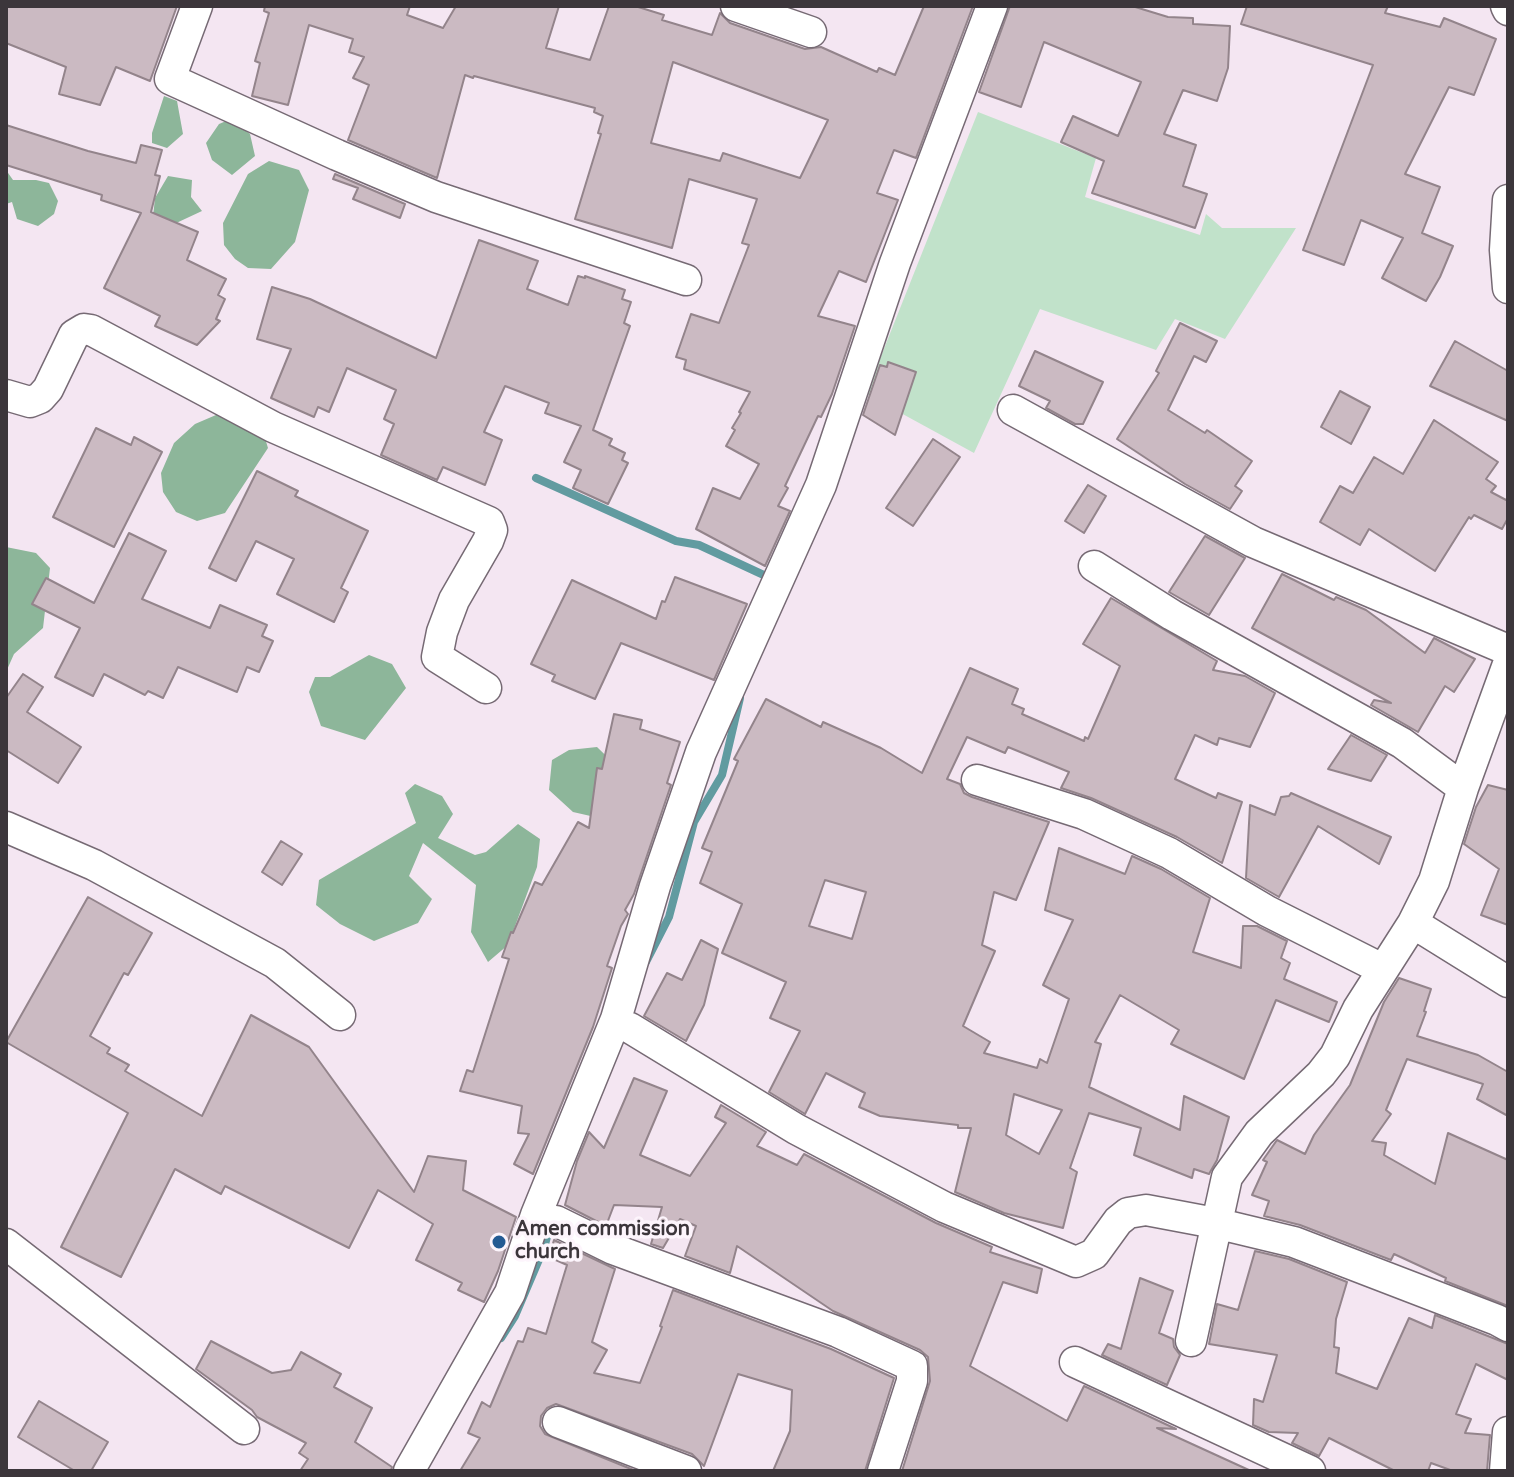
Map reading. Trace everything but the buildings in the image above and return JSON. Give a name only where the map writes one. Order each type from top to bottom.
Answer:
[{"type":"street","points":[[197,6],[170,79],[436,197],[686,280]]},
{"type":"street","points":[[736,6],[811,32]]},
{"type":"street","points":[[409,1471],[510,1293],[536,1215],[616,1019],[655,886],[701,752],[821,485],[895,263],[992,6]]},
{"type":"street","points":[[1508,200],[1505,250],[1508,288]]},
{"type":"street","points":[[6,395],[30,402],[40,398],[48,389],[74,335],[84,329],[91,330],[273,427],[489,522],[492,530],[488,541],[454,600],[437,657],[486,688]]},
{"type":"street","points":[[1013,410],[1253,542],[1508,650]]},
{"type":"street","points":[[1094,566],[1172,615],[1402,743],[1463,788]]},
{"type":"street","points":[[1191,1341],[1227,1177],[1259,1133],[1321,1074],[1335,1056],[1358,1009],[1413,923],[1434,881],[1463,788],[1508,664]]},
{"type":"street","points":[[977,780],[1084,814],[1155,847],[1267,911],[1382,969]]},
{"type":"street","points":[[6,827],[94,865],[275,963],[340,1015]]},
{"type":"street","points":[[1413,923],[1508,982]]},
{"type":"street","points":[[630,1028],[796,1129],[931,1201],[1076,1262],[1094,1254],[1118,1221],[1134,1211],[1215,1223],[1294,1242],[1508,1326]]},
{"type":"street","points":[[556,1221],[613,1249],[838,1332],[912,1366],[912,1381],[883,1471]]},
{"type":"street","points":[[6,1244],[244,1429]]},
{"type":"street","points":[[1075,1362],[1254,1459],[1310,1471]]},
{"type":"street","points":[[558,1422],[686,1471]]},
{"type":"street","points":[[1505,1471],[1508,1432]]},
{"type":"green space","points":[[164,96],[177,101],[183,134],[167,148],[152,143],[152,133]]},
{"type":"green space","points":[[978,112],[1096,158],[1085,197],[1200,235],[1206,214],[1222,228],[1296,228],[1225,339],[1175,319],[1156,350],[1040,309],[974,453],[866,394]]},
{"type":"green space","points":[[231,119],[250,134],[255,156],[232,175],[212,160],[206,143],[219,124]]},
{"type":"green space","points":[[269,161],[299,170],[309,190],[295,242],[271,269],[248,268],[235,259],[224,245],[223,223],[248,174]]},
{"type":"green space","points":[[6,170],[13,180],[49,183],[58,201],[54,214],[38,226],[17,219],[12,202],[6,204]]},
{"type":"green space","points":[[168,176],[192,180],[191,197],[202,211],[172,225],[153,217],[155,198]]},
{"type":"green space","points":[[230,409],[261,425],[268,448],[225,513],[197,521],[176,512],[163,492],[161,473],[174,443],[195,424]]},
{"type":"green space","points":[[6,547],[36,553],[50,568],[43,628],[14,654],[6,672]]},
{"type":"green space","points":[[369,655],[392,664],[406,688],[365,740],[321,726],[309,692],[315,677],[330,677]]},
{"type":"green space","points":[[597,747],[631,780],[608,820],[573,812],[549,790],[552,760],[569,750]]},
{"type":"green space","points":[[415,784],[442,796],[453,814],[438,838],[475,855],[486,852],[518,824],[540,839],[537,867],[508,945],[488,962],[471,932],[476,885],[423,843],[409,876],[432,899],[418,923],[374,941],[340,924],[316,905],[319,880],[416,823],[405,793]]},
{"type":"waterway","points":[[536,478],[676,541],[699,545],[768,577]]},
{"type":"waterway","points":[[646,962],[669,917],[694,822],[722,775],[740,698]]},
{"type":"waterway","points":[[501,1338],[515,1316],[550,1226]]},
{"type":"place","name":"Amen commission church","points":[[499,1242]]}]
